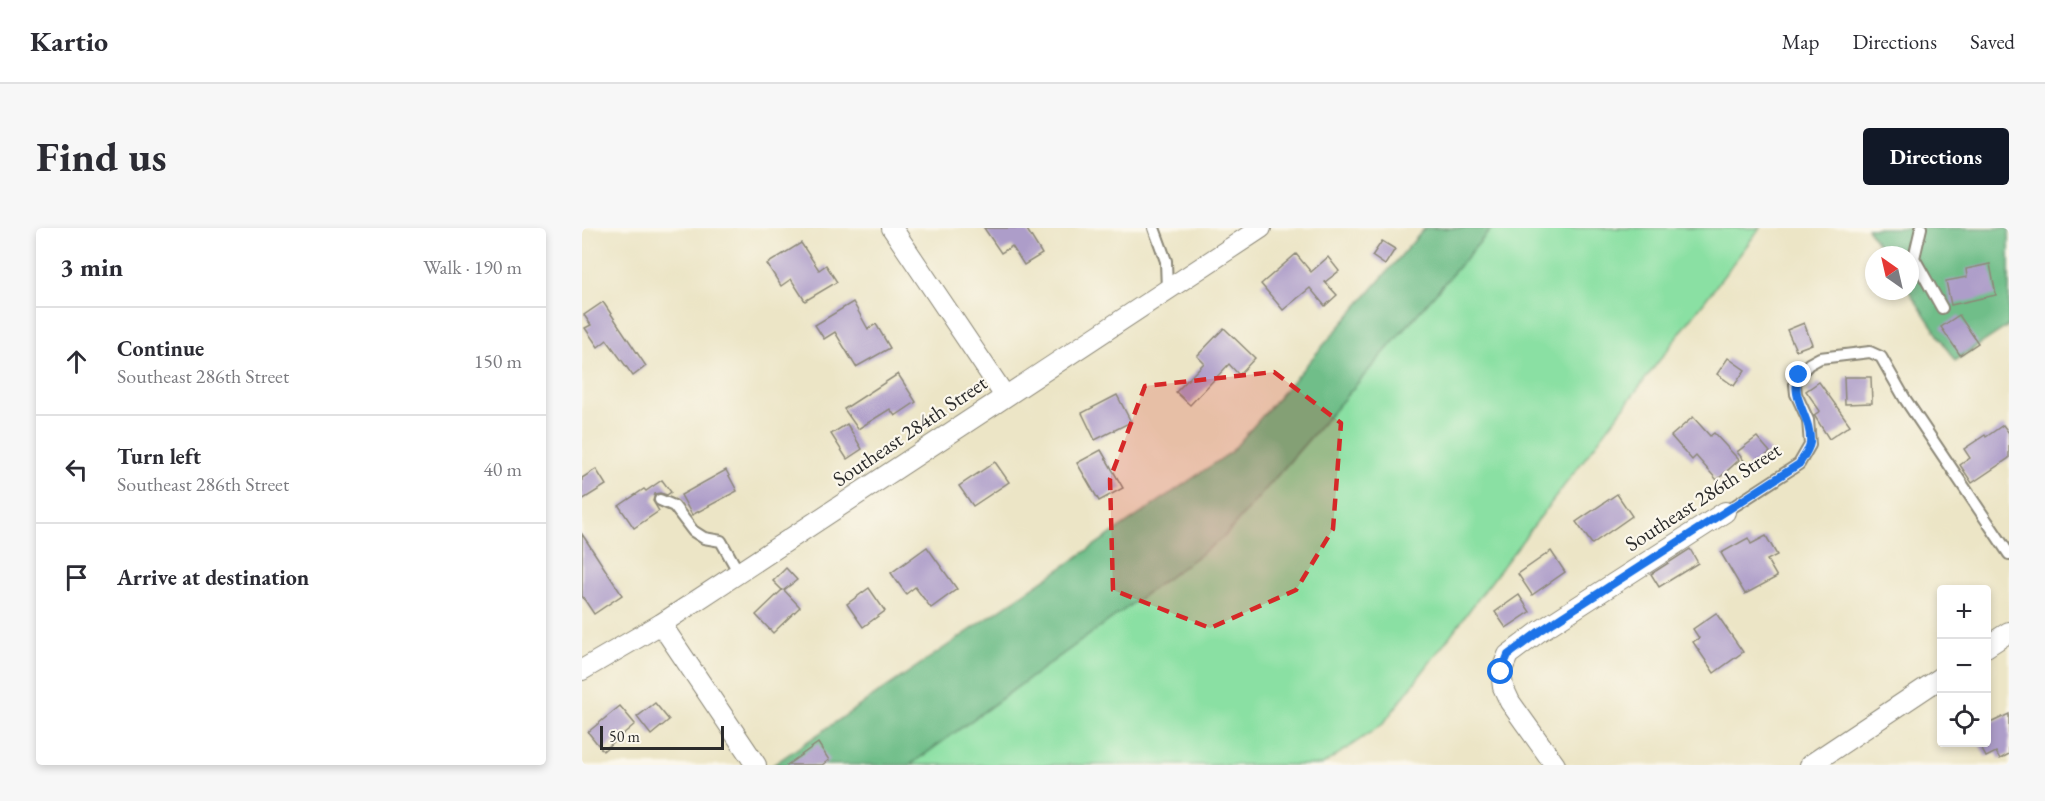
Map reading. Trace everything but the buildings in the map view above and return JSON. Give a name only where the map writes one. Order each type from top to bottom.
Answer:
[{"type":"street","points":[[892,228],[1005,396]]},
{"type":"street","name":"Southeast 284th Street","points":[[582,670],[661,624],[1262,228]]},
{"type":"street","name":"Southeast 286th Street","points":[[1555,765],[1510,702],[1503,687],[1501,672],[1508,655],[1540,631],[1725,512]]},
{"type":"street","points":[[661,624],[756,765]]},
{"type":"street","points":[[1991,644],[2009,632]]},
{"type":"street","points":[[1810,765],[1937,680]]},
{"type":"lane","points":[[1154,228],[1166,261],[1167,290]]},
{"type":"lane","points":[[1921,228],[1914,258],[1942,308]]},
{"type":"lane","name":"Southeast 286th Street","points":[[1725,512],[1799,464],[1810,445],[1808,420],[1796,394],[1795,384],[1799,375],[1809,364],[1820,358],[1859,351],[1870,352],[1881,357],[1905,399],[2009,554]]},
{"type":"lane","points":[[660,500],[674,506],[693,531],[704,538],[721,541],[739,573]]},
{"type":"highlighted area","points":[[1274,372],[1341,423],[1333,529],[1296,590],[1210,628],[1113,590],[1110,479],[1145,386]]},
{"type":"green space","points":[[1425,228],[1492,228],[1224,537],[910,765],[773,765],[1231,452]]},
{"type":"green space","points":[[1492,228],[1760,228],[1383,724],[1322,765],[910,765],[1224,537]]},
{"type":"green space","points":[[1867,228],[2009,228],[2009,325],[1955,361],[1915,300],[1919,300],[1919,246],[1879,246]]},
{"type":"route","points":[[1501,672],[1508,655],[1540,631],[1799,464],[1810,445],[1808,420],[1796,394],[1795,384],[1799,375]]}]
